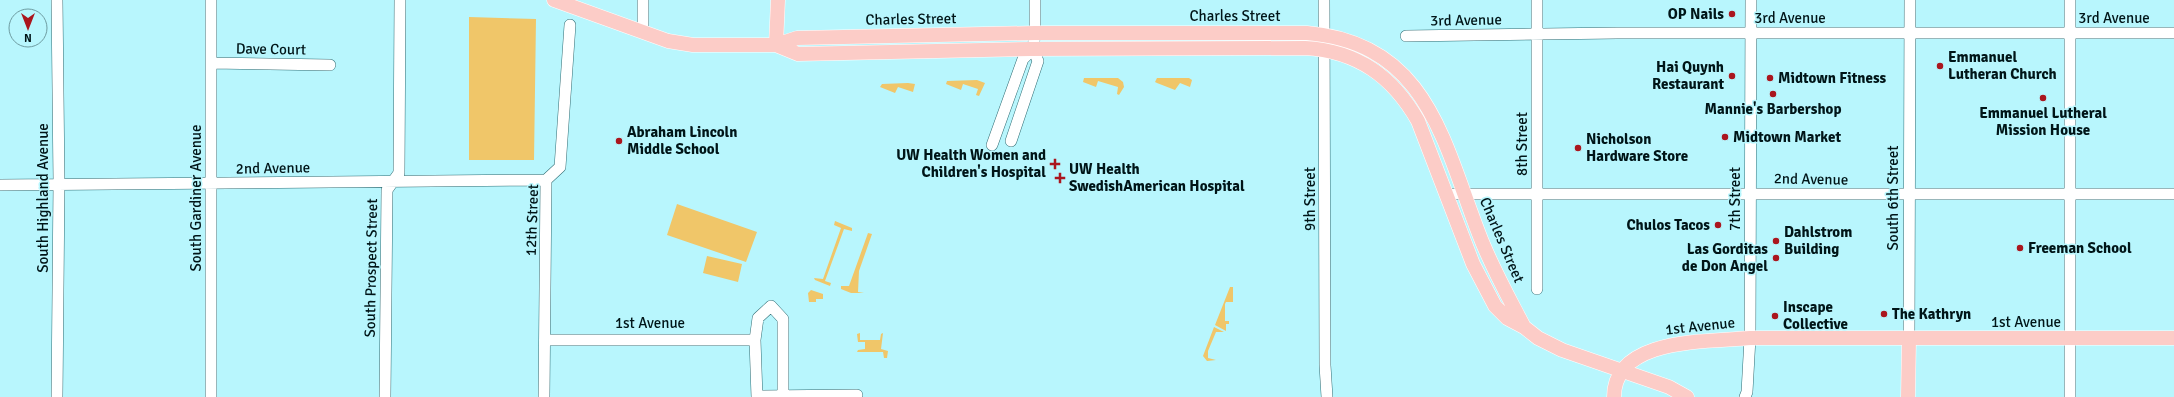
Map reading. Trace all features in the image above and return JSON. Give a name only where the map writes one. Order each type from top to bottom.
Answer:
[{"type":"main road","name":"Charles Street","points":[[554,0],[668,41],[693,45],[776,45],[797,38],[1035,33],[1307,33],[1324,34],[1358,44],[1393,64],[1405,75],[1429,106],[1483,245],[1502,288],[1524,327]]},
{"type":"main road","points":[[776,45],[778,0]]},
{"type":"main road","name":"Charles Street","points":[[776,45],[798,54],[1033,49],[1324,50],[1341,54],[1364,65],[1390,82],[1406,100],[1418,121],[1473,264],[1492,300],[1506,318],[1524,327],[1538,338],[1562,350],[1669,387],[1687,397]]},
{"type":"main road","name":"1st Avenue","points":[[1621,370],[1653,349],[1680,343],[1750,338],[1909,340],[2174,338]]},
{"type":"main road","name":"South 6th Street","points":[[1908,397],[1909,340]]},
{"type":"main road","points":[[1614,397],[1614,388],[1621,370]]},
{"type":"street","name":"South Highland Avenue","points":[[57,0],[59,183],[57,397]]},
{"type":"street","name":"South Gardiner Avenue","points":[[211,0],[211,397]]},
{"type":"street","name":"South Prospect Street","points":[[385,397],[387,190],[399,173],[400,0]]},
{"type":"street","points":[[643,0],[643,32]]},
{"type":"street","points":[[1011,142],[1038,61],[1033,49],[1035,33],[1035,0]]},
{"type":"street","name":"9th Street","points":[[1324,0],[1326,397]]},
{"type":"street","name":"8th Street","points":[[1537,0],[1537,289]]},
{"type":"street","name":"7th Street","points":[[1745,397],[1747,392],[1750,338],[1751,0]]},
{"type":"street","name":"South 6th Street","points":[[1909,340],[1910,0]]},
{"type":"street","points":[[2070,0],[2070,397]]},
{"type":"street","name":"12th Street","points":[[544,397],[546,180],[560,167],[570,25]]},
{"type":"street","name":"3rd Avenue","points":[[1406,36],[1751,33],[2174,33]]},
{"type":"street","points":[[992,145],[1023,59],[1033,49]]},
{"type":"street","name":"Dave Court","points":[[212,63],[330,64]]},
{"type":"street","name":"2nd Avenue","points":[[0,185],[59,183],[210,184],[546,180]]},
{"type":"street","name":"2nd Avenue","points":[[1447,194],[2174,194]]},
{"type":"street","points":[[783,396],[783,319],[771,306],[758,318],[755,340],[757,396],[783,396],[857,395]]},
{"type":"street","name":"1st Avenue","points":[[545,340],[755,340]]},
{"type":"shaded area","points":[[469,17],[536,19],[534,160],[469,160]]},
{"type":"shaded area","points":[[1084,78],[1118,78],[1123,82],[1124,87],[1119,95],[1117,94],[1118,87],[1098,81],[1096,87],[1083,82]]},
{"type":"shaded area","points":[[1157,78],[1189,78],[1192,80],[1190,87],[1180,83],[1175,90],[1155,82]]},
{"type":"shaded area","points":[[977,80],[985,83],[979,96],[976,95],[978,89],[963,84],[961,90],[946,84],[947,81]]},
{"type":"shaded area","points":[[882,84],[915,84],[913,92],[898,87],[895,93],[880,87]]},
{"type":"shaded area","points":[[677,204],[757,232],[746,262],[667,235]]},
{"type":"shaded area","points":[[835,221],[852,228],[852,231],[844,229],[825,281],[831,283],[830,286],[815,280],[814,278],[823,279],[841,228],[834,225]]},
{"type":"shaded area","points":[[868,233],[872,234],[859,271],[858,292],[864,293],[851,293],[841,289],[841,286],[849,286]]},
{"type":"shaded area","points":[[707,256],[742,264],[738,282],[703,273]]},
{"type":"shaded area","points":[[1230,287],[1233,287],[1233,302],[1226,302],[1225,304],[1225,321],[1229,321],[1229,324],[1226,324],[1226,331],[1215,325]]},
{"type":"shaded area","points":[[811,290],[823,294],[823,299],[816,299],[816,302],[809,302],[808,293]]},
{"type":"shaded area","points":[[1214,327],[1224,332],[1216,332],[1208,351],[1208,358],[1216,360],[1207,361],[1203,356]]},
{"type":"shaded area","points":[[860,333],[860,340],[880,340],[881,334],[883,333],[881,349],[888,351],[887,358],[884,358],[883,352],[857,352],[858,350],[865,349],[865,342],[858,342],[857,334]]},
{"type":"place","name":"OP Nails","points":[[1732,14]]},
{"type":"place","name":"Emmanuel Lutheran Church","points":[[1940,66]]},
{"type":"place","name":"Hai Quynh Restaurant","points":[[1732,76]]},
{"type":"place","name":"Midtown Fitness","points":[[1770,78]]},
{"type":"place","name":"Mannie's Barbershop","points":[[1773,94]]},
{"type":"place","name":"Emmanuel Lutheral Mission House","points":[[2043,98]]},
{"type":"place","name":"Midtown Market","points":[[1725,137]]},
{"type":"place","name":"Abraham Lincoln Middle School","points":[[619,141]]},
{"type":"place","name":"Nicholson Hardware Store","points":[[1578,148]]},
{"type":"place","name":"UW Health Women and Children's Hospital","points":[[1055,164]]},
{"type":"place","name":"UW Health SwedishAmerican Hospital","points":[[1060,178]]},
{"type":"place","name":"Chulos Tacos","points":[[1718,225]]},
{"type":"place","name":"Dahlstrom Building","points":[[1776,241]]},
{"type":"place","name":"Freeman School","points":[[2020,248]]},
{"type":"place","name":"Las Gorditas de Don Angel","points":[[1776,258]]},
{"type":"place","name":"The Kathryn","points":[[1884,314]]},
{"type":"place","name":"Inscape Collective","points":[[1775,316]]}]
